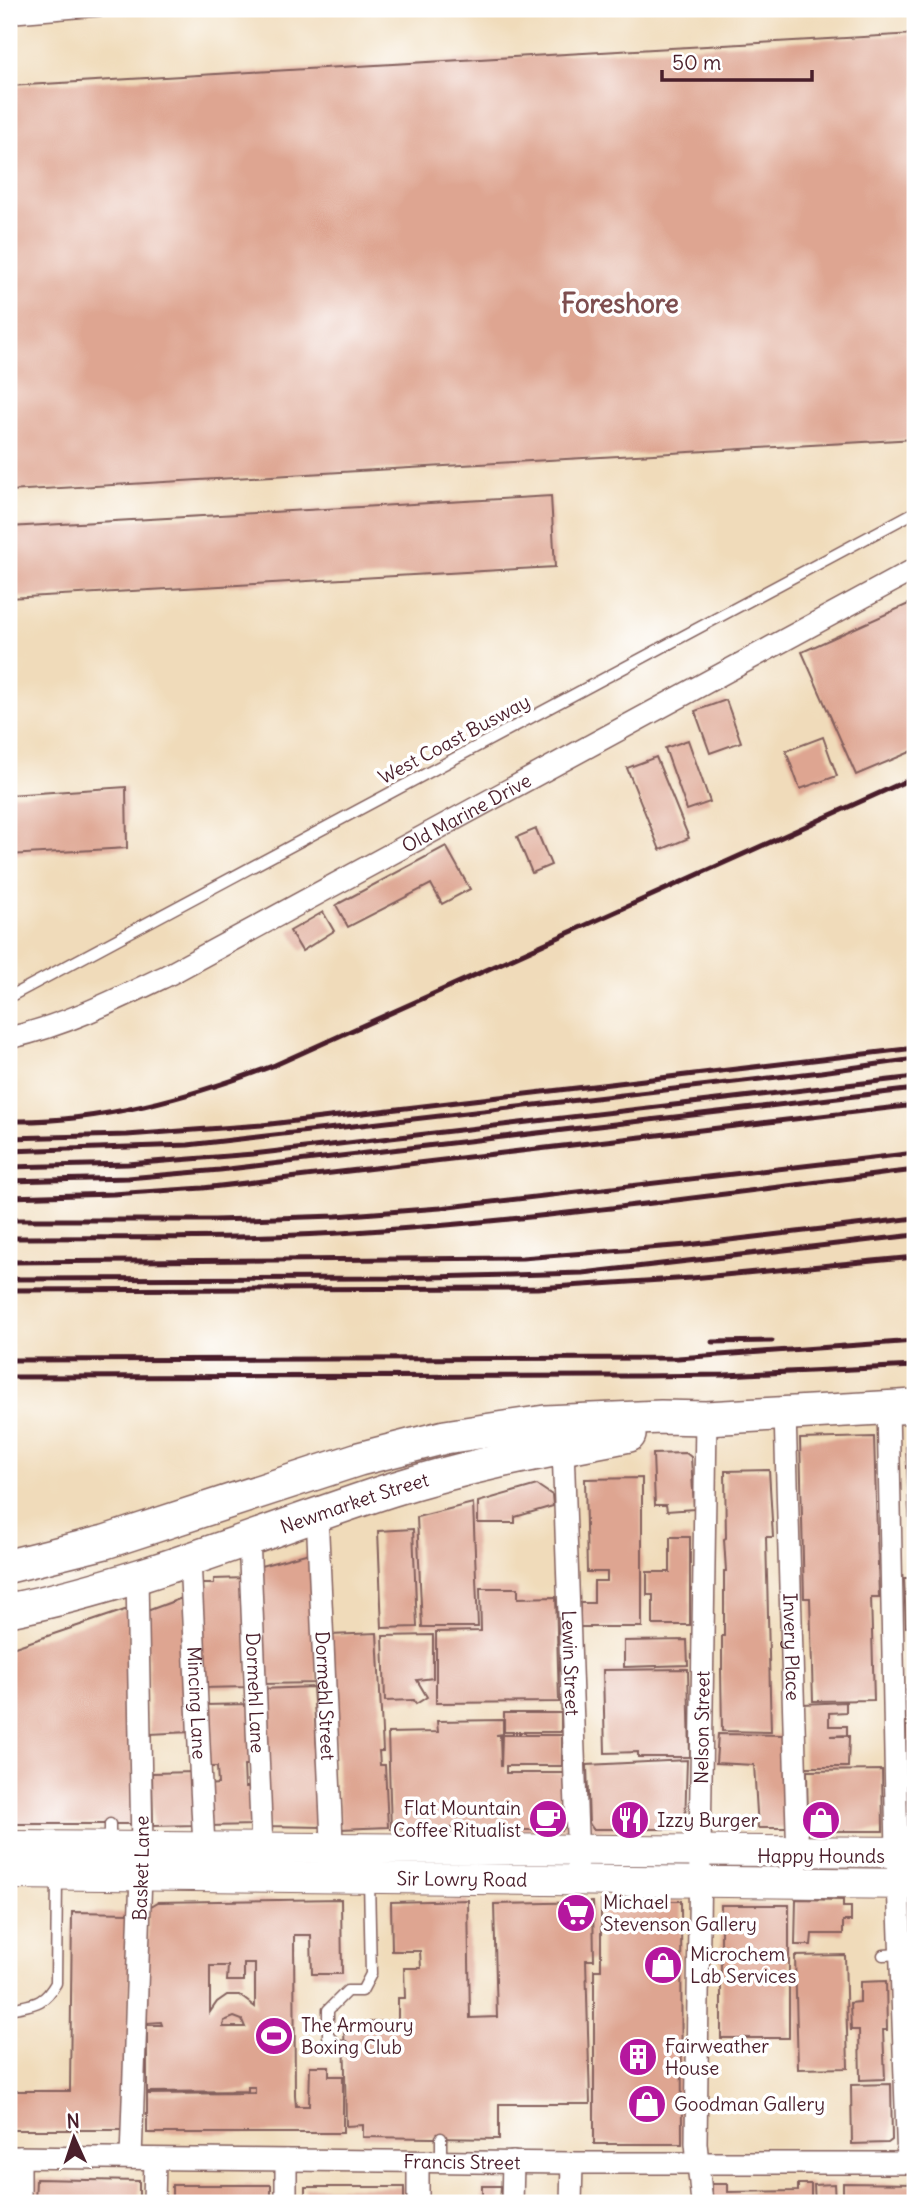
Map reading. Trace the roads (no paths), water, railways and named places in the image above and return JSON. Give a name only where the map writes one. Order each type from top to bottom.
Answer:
[{"type":"main road","name":"Newmarket Street","points":[[9,1566],[105,1542],[359,1459],[445,1437],[545,1422],[661,1417],[706,1418],[901,1407]]},
{"type":"main road","name":"Newmarket Street","points":[[9,1610],[89,1591],[317,1514],[454,1472],[706,1418]]},
{"type":"main road","name":"Sir Lowry Road","points":[[9,1846],[110,1835],[141,1861],[334,1878],[907,1883]]},
{"type":"main road","name":"Sir Lowry Road","points":[[9,1874],[57,1875],[204,1847],[906,1852]]},
{"type":"street","name":"Old Marine Drive","points":[[9,1038],[84,1014],[170,974],[915,569]]},
{"type":"street","points":[[901,1407],[907,1883],[892,1954],[909,2017],[912,2163]]},
{"type":"street","name":"Invery Place","points":[[785,1413],[799,1882]]},
{"type":"street","name":"Nelson Street","points":[[702,2203],[696,2143],[706,1418]]},
{"type":"street","name":"Lewin Street","points":[[563,1448],[579,1880]]},
{"type":"street","name":"Dormehl Street","points":[[317,1514],[334,1878]]},
{"type":"street","name":"Dormehl Lane","points":[[249,1537],[262,1847]]},
{"type":"street","name":"Mincing Lane","points":[[190,1559],[204,1847]]},
{"type":"street","name":"Basket Lane","points":[[131,2158],[141,2068],[137,1576]]},
{"type":"street","points":[[15,2157],[20,2203]]},
{"type":"street","name":"Francis Street","points":[[15,2157],[418,2162],[912,2163]]},
{"type":"street","points":[[154,2203],[155,2159]]},
{"type":"street","points":[[286,2160],[286,2203]]},
{"type":"street","points":[[418,2162],[418,2203]]},
{"type":"street","points":[[512,2203],[513,2162]]},
{"type":"street","points":[[571,2203],[572,2163]]},
{"type":"lane","points":[[9,18],[119,9]]},
{"type":"lane","name":"West Coast Busway","points":[[9,997],[915,512]]},
{"type":"lane","points":[[9,2009],[38,2003],[48,1997],[56,1983],[57,1875]]},
{"type":"lane","points":[[344,2046],[338,2046],[328,2036],[328,2010],[347,1991],[362,1991],[371,1974],[369,1878]]},
{"type":"lane","points":[[441,2138],[441,2162]]},
{"type":"railway","points":[[9,1121],[77,1118],[145,1106],[211,1088],[275,1065],[915,777]]},
{"type":"railway","points":[[9,1138],[127,1135],[262,1125],[915,1048]]},
{"type":"railway","points":[[9,1151],[188,1145],[915,1059]]},
{"type":"railway","points":[[9,1167],[128,1164],[253,1154],[915,1077]]},
{"type":"railway","points":[[9,1181],[128,1178],[220,1170],[915,1089]]},
{"type":"railway","points":[[9,1197],[203,1188],[915,1105]]},
{"type":"railway","points":[[9,1220],[215,1220],[336,1216],[440,1208],[915,1153]]},
{"type":"railway","points":[[9,1238],[234,1237],[437,1226],[915,1170]]},
{"type":"railway","points":[[9,1262],[522,1258],[687,1245],[915,1218]]},
{"type":"railway","points":[[9,1279],[393,1278],[583,1273],[915,1235]]},
{"type":"railway","points":[[9,1290],[537,1288],[692,1278],[915,1257]]},
{"type":"railway","points":[[712,1342],[772,1341]]},
{"type":"railway","points":[[9,1360],[678,1358],[915,1341]]},
{"type":"railway","points":[[9,1377],[725,1375],[915,1366]]},
{"type":"place","name":"Flat Mountain Coffee Ritualist","points":[[548,1819]]},
{"type":"place","name":"Izzy Burger","points":[[630,1820]]},
{"type":"place","name":"Happy Hounds","points":[[821,1820]]},
{"type":"place","name":"Michael Stevenson Gallery","points":[[576,1913]]},
{"type":"place","name":"Microchem Lab Services","points":[[663,1965]]},
{"type":"place","name":"The Armoury Boxing Club","points":[[274,2036]]},
{"type":"place","name":"Fairweather House","points":[[638,2057]]},
{"type":"place","name":"Goodman Gallery","points":[[647,2104]]},
{"type":"district","name":"Foreshore","points":[[620,303]]}]
